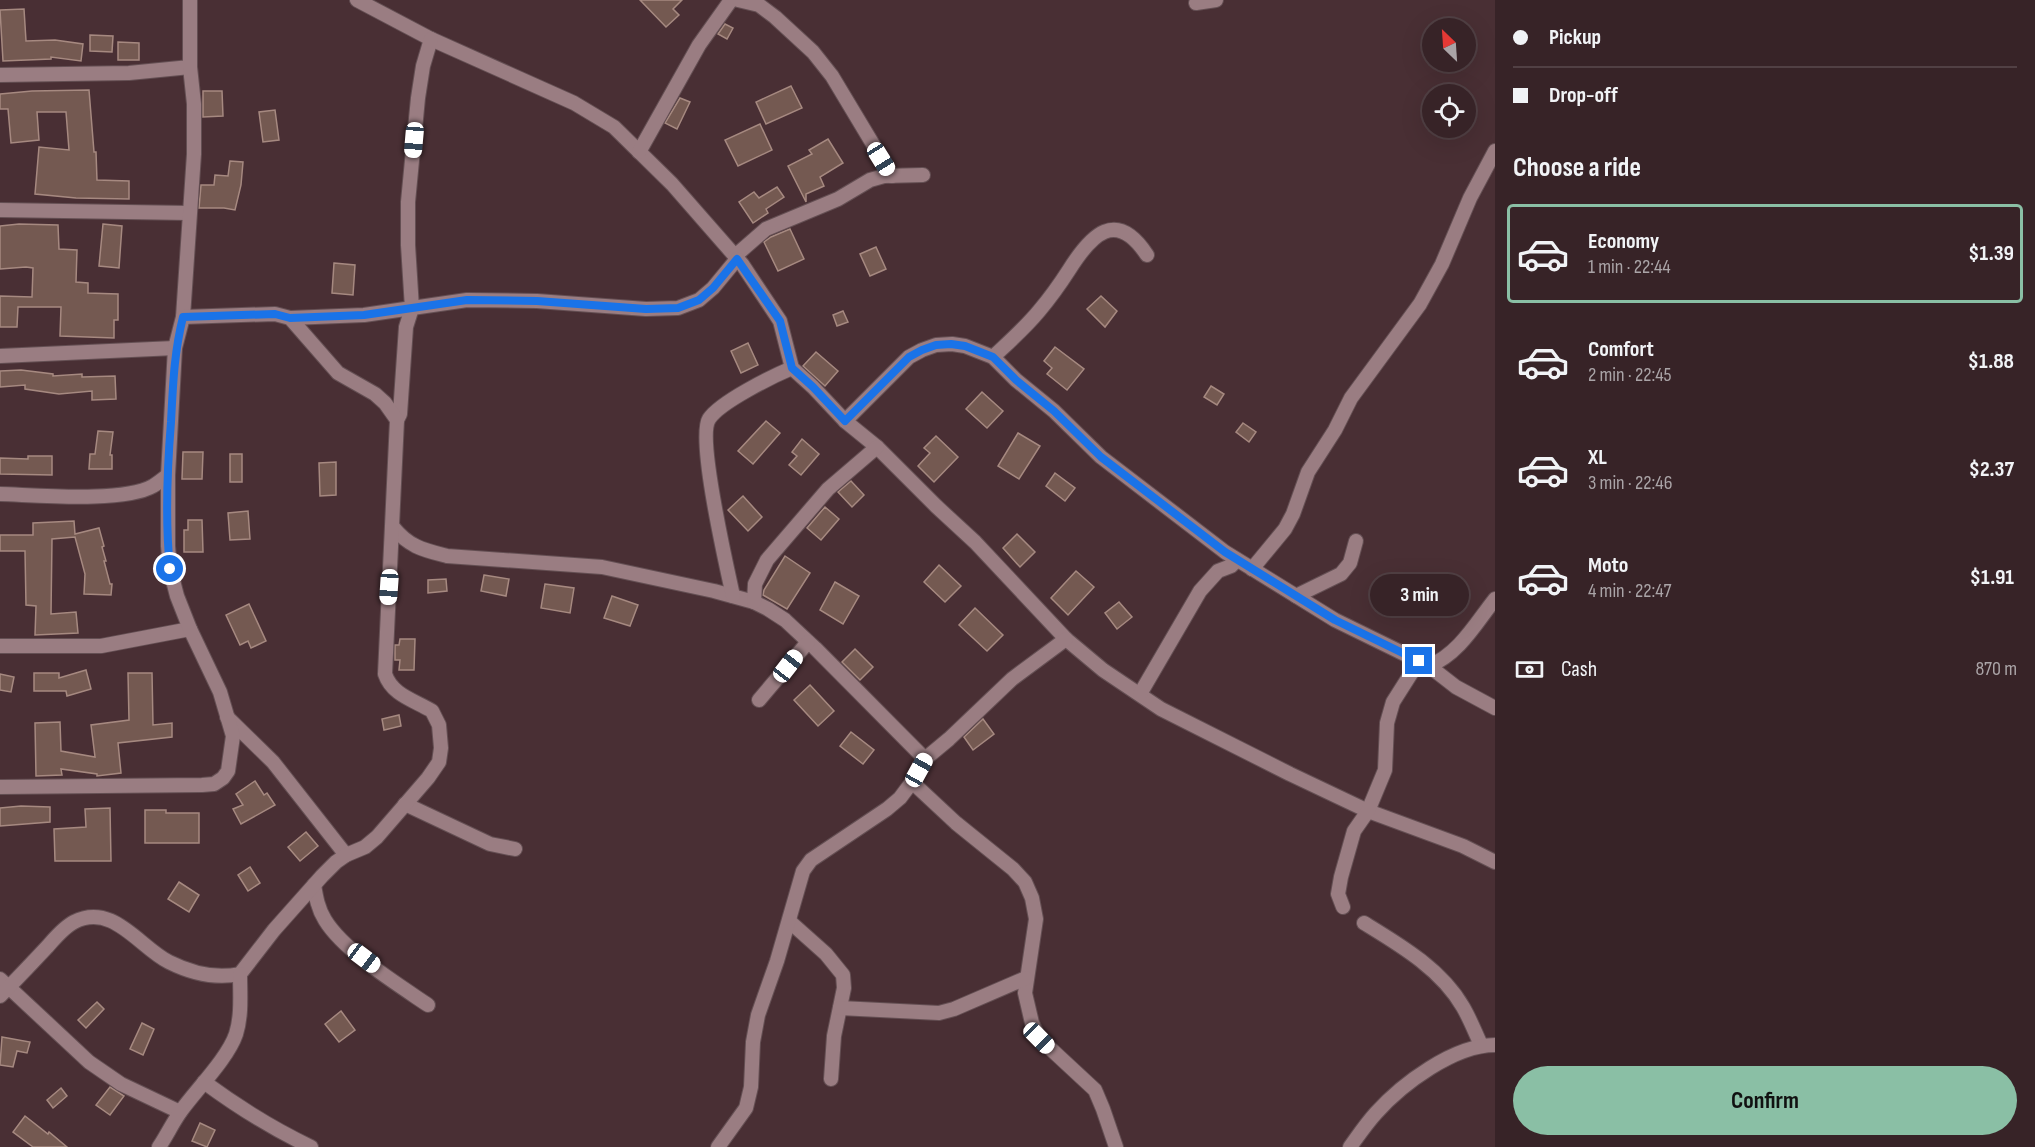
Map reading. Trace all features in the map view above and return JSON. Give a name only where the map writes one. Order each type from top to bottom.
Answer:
[{"type":"street","points":[[0,787],[214,783],[223,778],[228,771],[232,736],[227,717],[220,692],[190,630],[177,596],[170,569],[168,546],[168,475],[176,348],[183,317],[194,154],[190,0]]},
{"type":"street","points":[[357,0],[431,39],[574,103],[614,127],[672,184],[736,258],[780,321],[792,368],[845,421],[877,447],[975,542],[1066,639],[1102,670],[1161,709],[1290,774],[1368,811],[1463,846],[1495,862]]},
{"type":"street","points":[[639,152],[699,45],[731,0]]},
{"type":"street","points":[[738,0],[759,5],[776,17],[813,52],[832,76],[892,176]]},
{"type":"street","points":[[1196,3],[1216,0]]},
{"type":"street","points":[[159,1147],[180,1112],[204,1082],[235,1035],[240,1010],[240,974],[274,930],[314,885],[336,862],[365,847],[428,778],[439,762],[441,747],[439,725],[432,711],[395,691],[388,684],[385,674],[397,420],[400,414],[406,327],[412,308],[408,202],[418,98],[423,66],[431,39]]},
{"type":"street","points":[[0,75],[129,73],[190,67]]},
{"type":"street","points":[[1252,569],[1285,529],[1293,514],[1308,472],[1335,430],[1351,398],[1420,304],[1442,264],[1470,198],[1495,151]]},
{"type":"street","points":[[183,317],[275,314],[290,318],[364,315],[467,300],[504,300],[646,309],[678,308],[699,300],[706,294],[736,258],[766,228],[838,199],[870,180],[892,176],[923,175]]},
{"type":"street","points":[[0,210],[189,213]]},
{"type":"street","points":[[993,357],[1017,336],[1039,311],[1092,238],[1102,232],[1123,231],[1138,242],[1147,255]]},
{"type":"street","points":[[290,318],[338,373],[375,394],[385,403],[397,420]]},
{"type":"street","points":[[845,421],[909,357],[922,350],[936,345],[951,344],[965,346],[993,357],[1016,380],[1054,411],[1101,457],[1199,534],[1335,620],[1424,663],[1456,687],[1495,708]]},
{"type":"street","points":[[0,356],[176,348]]},
{"type":"street","points":[[733,596],[711,483],[706,431],[709,419],[739,395],[792,368]]},
{"type":"street","points":[[754,602],[755,584],[767,560],[828,489],[877,447]]},
{"type":"street","points":[[0,494],[97,496],[136,492],[152,487],[168,475]]},
{"type":"street","points":[[393,527],[403,540],[447,556],[602,567],[754,602],[768,609],[808,642],[925,759]]},
{"type":"street","points":[[1296,596],[1341,574],[1350,563],[1356,541]]},
{"type":"street","points":[[1140,694],[1200,591],[1218,571],[1231,566],[1237,560]]},
{"type":"street","points":[[1343,908],[1338,888],[1346,855],[1354,831],[1368,811],[1385,770],[1387,723],[1393,702],[1424,663],[1440,662],[1463,640],[1495,599]]},
{"type":"street","points":[[0,646],[101,646],[190,630]]},
{"type":"street","points":[[718,1147],[746,1108],[751,1087],[753,1042],[758,1015],[803,871],[811,860],[900,798],[925,759],[1012,679],[1066,639]]},
{"type":"street","points":[[759,700],[808,642]]},
{"type":"street","points":[[227,717],[273,762],[346,855]]},
{"type":"street","points":[[912,782],[1025,882],[1032,898],[1036,919],[1025,993],[1032,1023],[1039,1038],[1095,1090],[1116,1147]]},
{"type":"street","points":[[405,804],[490,844],[515,849]]},
{"type":"street","points":[[314,885],[318,905],[333,930],[364,958],[428,1005]]},
{"type":"street","points":[[180,1112],[121,1084],[89,1062],[3,988],[72,923],[89,916],[106,918],[121,926],[168,962],[186,969],[214,976],[240,974]]},
{"type":"street","points":[[789,921],[826,954],[843,975],[844,988],[834,1036],[831,1079]]},
{"type":"street","points":[[1350,1147],[1375,1113],[1396,1093],[1458,1052],[1488,1045],[1463,1006],[1438,975],[1416,956],[1364,923]]},
{"type":"street","points":[[840,1008],[939,1013],[954,1009],[1026,978]]},
{"type":"street","points":[[204,1082],[255,1118],[311,1147]]},
{"type":"building","points":[[640,0],[682,0],[673,9],[679,15],[666,27]]},
{"type":"building","points":[[24,9],[26,41],[55,40],[83,44],[81,61],[51,57],[51,59],[3,61],[0,10]]},
{"type":"building","points":[[725,24],[733,28],[727,39],[718,34]]},
{"type":"building","points":[[90,35],[113,36],[112,52],[90,51]]},
{"type":"building","points":[[118,42],[139,43],[139,60],[118,60]]},
{"type":"building","points":[[791,86],[802,108],[766,124],[756,102]]},
{"type":"building","points":[[89,90],[97,180],[129,181],[129,199],[76,198],[35,194],[39,147],[69,150],[66,112],[37,112],[39,140],[11,143],[8,109],[0,109],[0,94]]},
{"type":"building","points":[[203,91],[222,91],[223,116],[203,117]]},
{"type":"building","points":[[680,98],[690,102],[677,129],[665,123]]},
{"type":"building","points":[[275,110],[279,140],[263,142],[259,112]]},
{"type":"building","points":[[760,124],[772,150],[738,166],[725,140]]},
{"type":"building","points":[[828,139],[843,163],[820,177],[824,186],[806,194],[806,202],[788,166],[812,154],[809,150]]},
{"type":"building","points":[[230,161],[243,162],[241,185],[235,210],[199,208],[201,185],[214,185],[215,175],[228,176]]},
{"type":"building","points":[[777,187],[784,197],[766,209],[768,213],[753,223],[739,202],[754,192],[759,198]]},
{"type":"building","points":[[103,224],[122,226],[119,268],[99,266]]},
{"type":"building","points":[[58,225],[59,249],[77,250],[76,282],[88,283],[88,293],[118,294],[118,320],[114,320],[114,338],[60,336],[61,307],[18,307],[17,327],[0,327],[0,296],[32,297],[33,268],[0,269],[0,226]]},
{"type":"building","points":[[790,229],[804,259],[778,271],[764,242]]},
{"type":"building","points":[[876,247],[886,269],[870,276],[860,254]]},
{"type":"building","points":[[334,263],[355,265],[353,295],[332,293]]},
{"type":"building","points":[[1101,296],[1117,311],[1105,327],[1087,309]]},
{"type":"building","points":[[843,311],[848,322],[837,326],[833,315]]},
{"type":"building","points":[[748,343],[758,365],[741,373],[731,351]]},
{"type":"building","points":[[1055,347],[1084,369],[1067,390],[1047,374],[1052,368],[1044,361]]},
{"type":"building","points":[[816,352],[838,371],[825,386],[803,366]]},
{"type":"building","points":[[21,370],[53,374],[53,376],[82,374],[82,377],[115,376],[116,399],[92,400],[92,391],[59,394],[25,389],[25,385],[0,387],[0,371]]},
{"type":"building","points":[[1211,386],[1224,394],[1217,405],[1204,397]]},
{"type":"building","points":[[982,392],[1003,411],[987,428],[966,409]]},
{"type":"building","points":[[766,421],[780,433],[753,464],[738,451]]},
{"type":"building","points":[[1243,423],[1256,432],[1249,442],[1236,432]]},
{"type":"building","points":[[98,431],[113,432],[110,455],[112,455],[112,469],[89,469],[90,454],[95,454]]},
{"type":"building","points":[[1018,433],[1040,446],[1019,479],[998,466]]},
{"type":"building","points":[[936,436],[958,457],[934,482],[918,466],[930,453],[924,448]]},
{"type":"building","points":[[802,439],[819,454],[801,475],[789,465],[797,456],[792,452]]},
{"type":"building","points":[[183,452],[203,452],[202,479],[182,479]]},
{"type":"building","points":[[230,454],[242,454],[242,482],[230,482]]},
{"type":"building","points":[[28,456],[52,456],[52,475],[0,474],[0,458],[28,459]]},
{"type":"building","points":[[336,462],[336,495],[320,496],[319,463]]},
{"type":"building","points":[[1055,473],[1075,488],[1065,501],[1046,486]]},
{"type":"building","points":[[851,481],[864,495],[852,507],[838,492]]},
{"type":"building","points":[[743,496],[762,517],[748,531],[728,510]]},
{"type":"building","points":[[825,507],[839,519],[821,540],[807,528]]},
{"type":"building","points":[[248,511],[250,539],[230,540],[228,513]]},
{"type":"building","points":[[188,520],[202,520],[203,552],[184,552],[184,530],[188,530]]},
{"type":"building","points":[[74,521],[75,534],[99,528],[104,546],[102,547],[106,561],[104,561],[110,584],[112,584],[111,595],[84,594],[85,574],[75,537],[52,539],[51,614],[76,612],[78,633],[35,635],[36,606],[26,605],[25,551],[0,551],[0,535],[33,535],[33,523]]},
{"type":"building","points":[[1017,534],[1035,552],[1020,567],[1003,548]]},
{"type":"building","points":[[785,556],[810,573],[787,609],[763,595]]},
{"type":"building","points":[[939,565],[961,586],[945,602],[924,582]]},
{"type":"building","points":[[1076,571],[1094,587],[1068,615],[1051,598]]},
{"type":"building","points":[[484,575],[509,579],[506,596],[481,591]]},
{"type":"building","points":[[446,579],[447,591],[428,593],[428,580]]},
{"type":"building","points":[[835,582],[859,596],[843,624],[820,610]]},
{"type":"building","points":[[545,584],[574,588],[570,613],[541,608]]},
{"type":"building","points":[[612,596],[638,605],[630,626],[604,618]]},
{"type":"building","points":[[1119,602],[1132,617],[1117,629],[1105,613]]},
{"type":"building","points":[[249,604],[266,641],[251,648],[248,641],[240,645],[226,615]]},
{"type":"building","points":[[975,608],[1003,635],[987,651],[959,625]]},
{"type":"building","points":[[400,639],[415,639],[414,670],[399,670],[400,660],[395,660],[395,645],[399,645]]},
{"type":"building","points":[[855,649],[873,667],[860,680],[842,662]]},
{"type":"building","points":[[86,670],[91,689],[67,696],[66,691],[34,691],[34,673],[59,673],[59,678]]},
{"type":"building","points":[[128,673],[152,673],[153,725],[172,723],[172,737],[118,743],[121,773],[97,776],[97,774],[61,769],[62,775],[36,776],[35,723],[60,722],[61,751],[95,757],[91,725],[129,720]]},
{"type":"building","points":[[0,674],[14,677],[11,692],[0,690]]},
{"type":"building","points":[[810,685],[834,711],[818,726],[794,700]]},
{"type":"building","points":[[399,715],[401,726],[384,730],[382,719]]},
{"type":"building","points":[[983,719],[994,734],[973,750],[964,737]]},
{"type":"building","points":[[851,732],[874,750],[863,764],[840,746]]},
{"type":"building","points":[[255,781],[264,795],[267,793],[275,805],[241,824],[233,809],[243,805],[236,794]]},
{"type":"building","points":[[50,807],[50,822],[0,826],[0,808]]},
{"type":"building","points":[[110,808],[111,861],[55,861],[54,829],[86,827],[85,809]]},
{"type":"building","points":[[145,810],[166,810],[166,813],[199,813],[199,843],[145,843]]},
{"type":"building","points":[[306,832],[318,846],[300,861],[288,847]]},
{"type":"building","points":[[250,867],[260,883],[248,891],[238,875]]},
{"type":"building","points":[[179,882],[199,895],[189,912],[168,899]]},
{"type":"building","points":[[97,1002],[104,1009],[86,1028],[78,1020]]},
{"type":"building","points":[[341,1011],[355,1030],[339,1042],[325,1024]]},
{"type":"building","points":[[142,1023],[154,1029],[143,1055],[130,1049]]},
{"type":"building","points":[[2,1037],[30,1042],[27,1053],[17,1051],[13,1067],[0,1065]]},
{"type":"building","points":[[110,1087],[124,1096],[110,1115],[96,1105]]},
{"type":"building","points":[[61,1088],[67,1096],[53,1108],[47,1100]]},
{"type":"building","points":[[25,1116],[67,1147],[33,1147],[13,1132]]},
{"type":"building","points":[[200,1123],[215,1130],[207,1147],[192,1141]]},
{"type":"route","points":[[170,569],[168,475],[176,348],[183,317],[275,314],[290,318],[364,315],[467,300],[537,301],[646,309],[678,308],[699,300],[713,288],[737,259],[780,321],[792,368],[845,421],[909,357],[922,350],[936,345],[951,344],[965,346],[993,357],[1016,380],[1054,411],[1101,457],[1199,534],[1271,582],[1335,620],[1419,661]]}]
